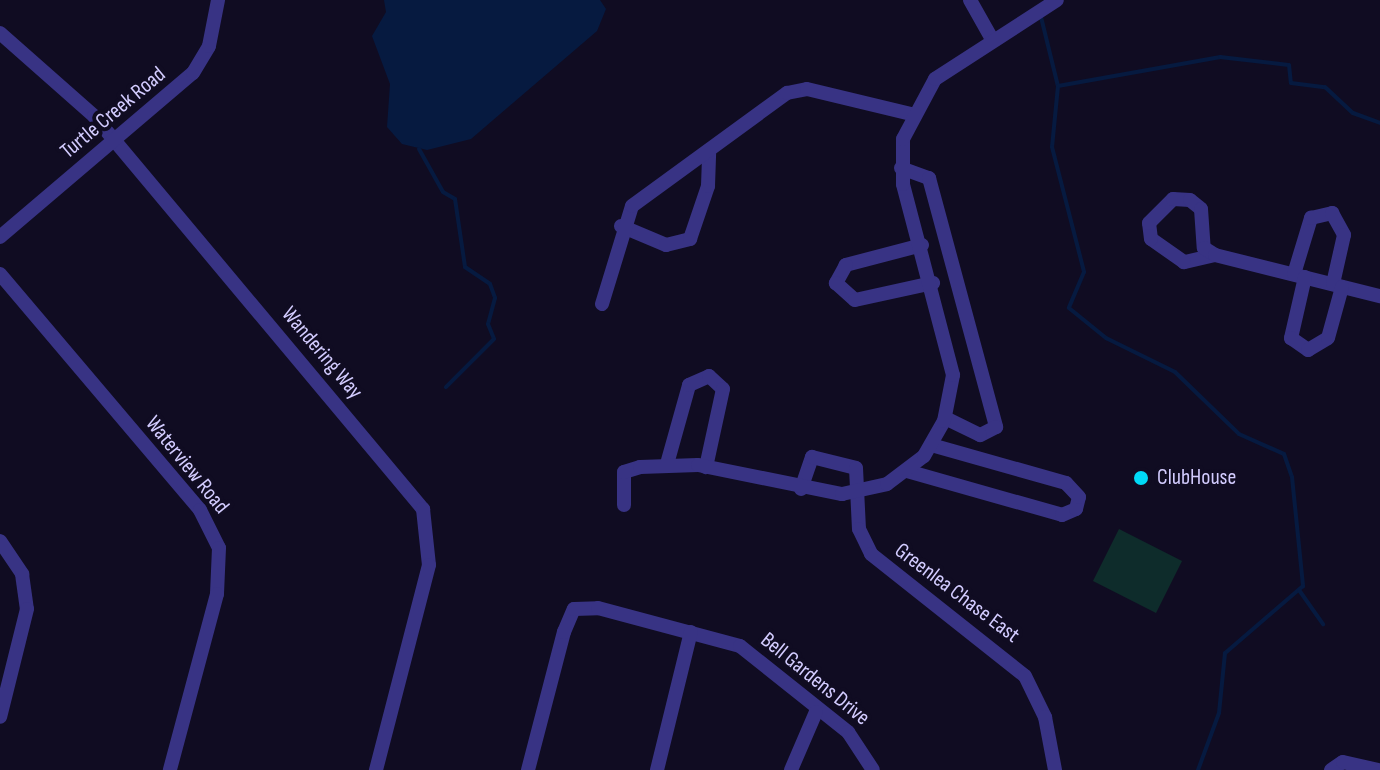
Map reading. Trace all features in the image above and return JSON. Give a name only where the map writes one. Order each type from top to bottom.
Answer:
[{"type":"street","name":"Turtle Creek Road","points":[[0,237],[199,66],[218,0]]},
{"type":"street","points":[[970,0],[992,39]]},
{"type":"street","points":[[624,505],[624,472],[667,464],[706,467],[801,489],[857,494],[907,471],[932,445],[945,418],[953,375],[933,283],[901,168],[911,114],[935,79],[992,39],[1057,0]]},
{"type":"street","name":"Wandering Way","points":[[0,33],[114,140],[398,474],[428,520],[429,565],[376,770]]},
{"type":"street","points":[[602,304],[621,226],[632,206],[795,89],[911,114]]},
{"type":"street","points":[[621,226],[666,245],[686,243],[708,186],[709,150]]},
{"type":"street","points":[[901,168],[924,174],[932,186],[996,427],[980,435],[945,418]]},
{"type":"street","points":[[1215,255],[1184,262],[1151,239],[1149,223],[1173,199],[1197,203],[1204,248],[1215,255],[1380,296]]},
{"type":"street","points":[[1332,213],[1344,235],[1338,285],[1328,338],[1308,350],[1291,338],[1300,276],[1311,218],[1332,213]]},
{"type":"street","points":[[922,245],[846,265],[836,283],[855,300],[933,283]]},
{"type":"street","name":"Waterview Road","points":[[0,274],[200,510],[219,548],[217,594],[170,770]]},
{"type":"street","points":[[667,464],[689,385],[709,376],[723,389],[706,467]]},
{"type":"street","points":[[907,471],[1062,515],[1076,509],[1079,497],[1066,483],[932,445]]},
{"type":"street","name":"Greenlea Chase East","points":[[801,489],[812,457],[856,468],[863,541],[879,563],[1025,676],[1045,717],[1055,770]]},
{"type":"street","points":[[0,541],[22,574],[27,609],[0,717]]},
{"type":"street","name":"Bell Gardens Drive","points":[[528,770],[574,609],[598,608],[691,632],[754,654],[816,712],[862,746],[873,770]]},
{"type":"street","points":[[657,770],[691,632]]},
{"type":"street","points":[[791,770],[816,712]]},
{"type":"street","points":[[1331,770],[1343,762],[1379,770]]},
{"type":"green space","points":[[1119,529],[1182,561],[1156,613],[1093,581]]},
{"type":"water","points":[[384,0],[600,0],[606,9],[597,31],[471,139],[427,150],[402,144],[387,127],[390,84],[372,36],[386,12]]},
{"type":"waterway","points":[[1041,17],[1058,86],[1052,147],[1084,272],[1069,308],[1106,338],[1175,372],[1239,434],[1284,454],[1292,477],[1303,586],[1225,653],[1219,713],[1198,770]]},
{"type":"waterway","points":[[1058,86],[1220,57],[1289,65],[1291,83],[1325,87],[1353,113],[1380,123]]},
{"type":"waterway","points":[[419,149],[443,192],[455,199],[465,267],[490,284],[495,298],[488,324],[494,339],[446,387]]},
{"type":"waterway","points":[[1299,590],[1323,624]]},
{"type":"place","name":"ClubHouse","points":[[1141,478]]}]
